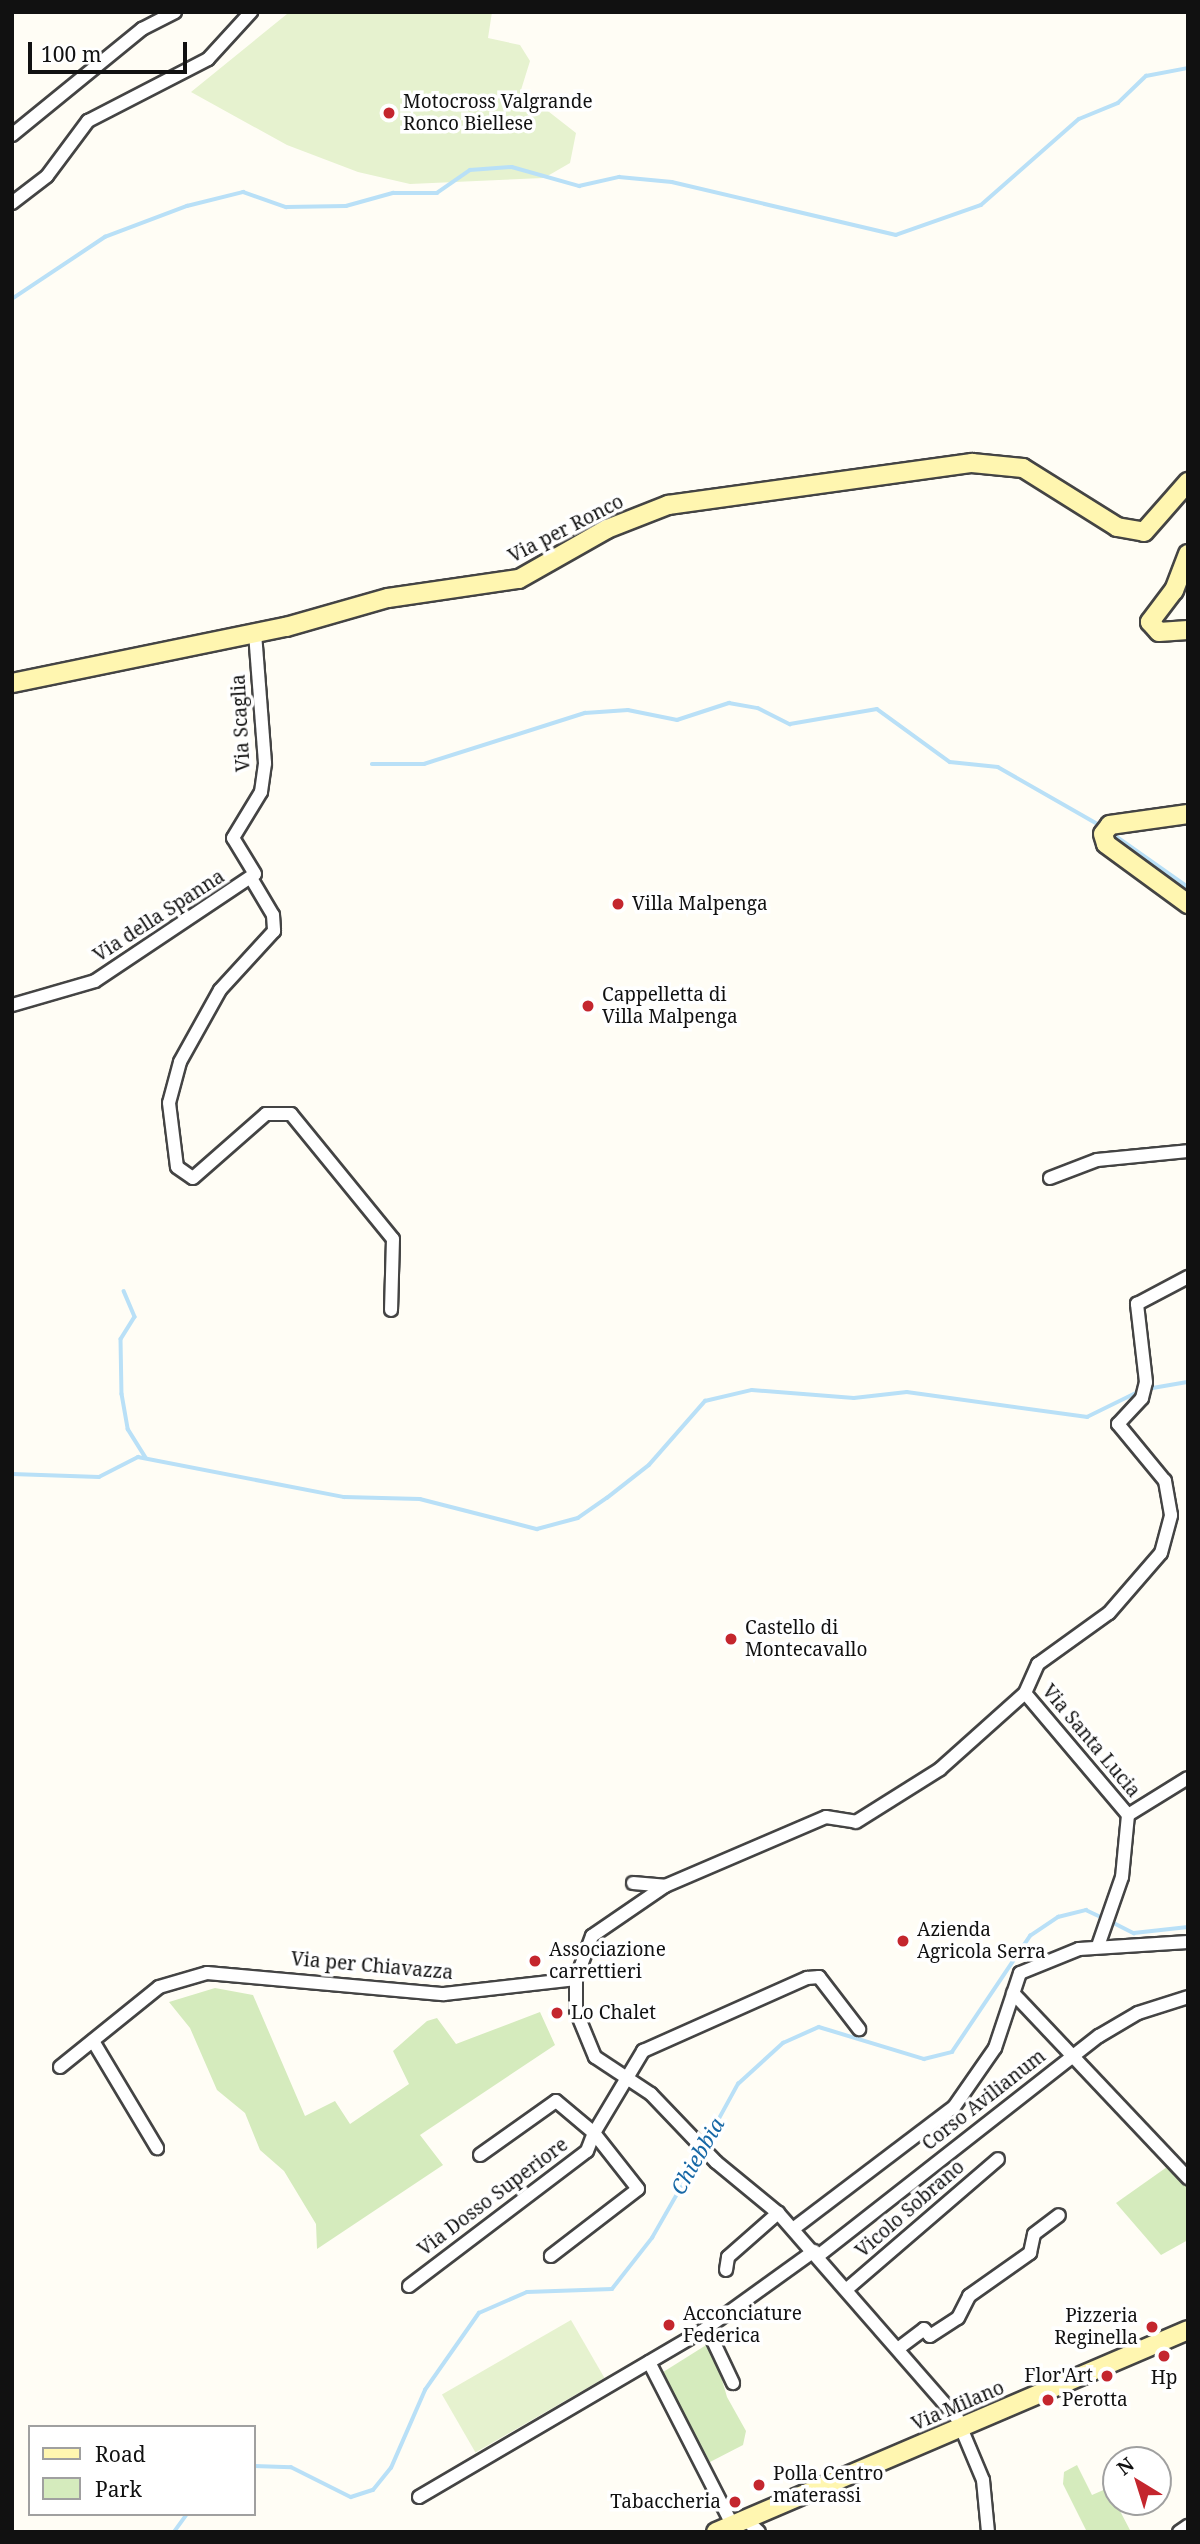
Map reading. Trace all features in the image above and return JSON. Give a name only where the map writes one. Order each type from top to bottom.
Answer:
[{"type":"street","points":[[12,135],[142,29],[175,12]]},
{"type":"street","points":[[12,203],[47,176],[88,121],[208,59],[250,13]]},
{"type":"street","name":"Via per Ronco","points":[[12,683],[255,634],[388,597],[519,579],[628,519],[692,501],[950,463],[992,464],[1049,479],[1117,527],[1144,532],[1188,482]]},
{"type":"street","points":[[1188,554],[1174,590],[1150,622],[1159,632],[1188,630]]},
{"type":"street","name":"Via Scaglia","points":[[251,878],[252,866],[233,838],[261,792],[265,763],[255,634]]},
{"type":"street","points":[[1188,814],[1107,830],[1106,844],[1188,904]]},
{"type":"street","name":"Via della Spanna","points":[[12,1004],[78,990],[251,878],[273,915],[274,931],[220,990],[180,1062],[169,1103],[177,1167],[193,1178],[267,1114],[290,1114],[393,1239],[391,1310]]},
{"type":"street","points":[[1050,1178],[1097,1160],[1188,1151]]},
{"type":"street","name":"Via Santa Lucia","points":[[1098,1946],[1127,1853],[1128,1815],[1026,1693],[1038,1664],[1109,1613],[1161,1553],[1171,1515],[1165,1481],[1118,1424],[1145,1388],[1137,1304],[1188,1276]]},
{"type":"street","points":[[988,2532],[987,2497],[963,2427],[899,2347],[778,2213],[716,2162],[651,2094],[625,2079],[587,2044],[576,2011],[576,1979],[592,1936],[665,1886],[826,1817],[856,1822],[940,1769],[1026,1693]]},
{"type":"street","points":[[1128,1815],[1188,1778]]},
{"type":"street","points":[[633,1883],[665,1886]]},
{"type":"street","points":[[793,2229],[954,2107],[995,2048],[1020,1973],[1030,1966],[1098,1946],[1188,1942]]},
{"type":"street","name":"Via per Chiavazza","points":[[60,2067],[159,1987],[206,1973],[444,1994],[576,1979]]},
{"type":"street","name":"Via Dosso Superiore","points":[[409,2286],[587,2151],[594,2133],[643,2051],[807,1978],[819,1977],[859,2029]]},
{"type":"street","points":[[1013,1993],[1188,2178]]},
{"type":"street","name":"Corso Avilianum","points":[[419,2497],[707,2328],[816,2254],[1117,2023],[1188,1997]]},
{"type":"street","points":[[93,2040],[157,2148]]},
{"type":"street","name":"Via Dosso Superiore","points":[[480,2155],[556,2101],[594,2133],[638,2189],[551,2256]]},
{"type":"street","name":"Vicolo Sobrano","points":[[847,2289],[998,2159]]},
{"type":"street","points":[[726,2270],[729,2257],[778,2213]]},
{"type":"street","points":[[899,2347],[924,2329],[930,2336],[958,2318],[969,2296],[1030,2253],[1034,2234],[1059,2215]]},
{"type":"street","points":[[707,2328],[733,2383]]},
{"type":"street","name":"Via Milano","points":[[731,2525],[1188,2330]]},
{"type":"street","points":[[649,2362],[731,2525],[759,2532]]},
{"type":"street","points":[[1179,2532],[1188,2526]]},
{"type":"green space","name":"Motocross Valgrande Ronco Biellese","points":[[492,12],[488,38],[520,45],[530,61],[521,90],[576,133],[570,163],[544,178],[410,184],[358,172],[287,145],[191,92],[287,14]]},
{"type":"green space","points":[[215,1988],[253,1995],[305,2116],[335,2101],[350,2124],[409,2084],[393,2051],[427,2021],[437,2018],[456,2044],[540,2012],[555,2045],[420,2135],[443,2165],[317,2249],[316,2224],[284,2171],[260,2150],[245,2113],[217,2090],[190,2028],[169,2002]]},
{"type":"green space","points":[[1167,2167],[1188,2188],[1188,2240],[1161,2255],[1116,2203]]},
{"type":"green space","points":[[571,2320],[604,2378],[475,2453],[442,2394]]},
{"type":"green space","points":[[711,2342],[727,2397],[746,2431],[743,2445],[710,2462],[660,2374]]},
{"type":"green space","points":[[1077,2465],[1092,2495],[1102,2491],[1102,2516],[1123,2516],[1131,2532],[1087,2532],[1063,2484],[1064,2472]]},
{"type":"waterway","points":[[12,299],[105,237],[187,206],[243,192],[286,207],[346,206],[393,193],[437,193],[470,170],[512,167],[579,186],[619,177],[672,182],[896,235],[981,205],[1079,119],[1118,103],[1146,76],[1188,68]]},
{"type":"waterway","points":[[372,764],[424,764],[585,713],[628,710],[677,720],[729,703],[758,708],[790,724],[877,709],[950,762],[998,767],[1101,826]]},
{"type":"waterway","points":[[1110,832],[1188,887]]},
{"type":"waterway","points":[[124,1291],[135,1317],[121,1339],[122,1394],[128,1429],[146,1458]]},
{"type":"waterway","points":[[1147,1389],[1188,1382]]},
{"type":"waterway","points":[[12,1474],[99,1477],[138,1457],[344,1497],[420,1499],[537,1529],[578,1518],[607,1498],[649,1465],[705,1401],[752,1390],[854,1398],[907,1392],[1087,1417],[1140,1391]]},
{"type":"waterway","name":"Chiebbia","points":[[704,2146],[738,2084],[783,2043],[819,2027],[924,2059],[952,2052],[1030,1936],[1058,1917],[1086,1910],[1103,1918]]},
{"type":"waterway","name":"Chiebbia","points":[[1110,1921],[1134,1933],[1188,1927]]},
{"type":"waterway","name":"Chiebbia","points":[[256,2466],[291,2467],[351,2497],[373,2490],[391,2468],[425,2390],[479,2313],[527,2292],[612,2289],[652,2238],[701,2152]]},
{"type":"waterway","name":"Chiebbia","points":[[174,2532],[186,2516]]},
{"type":"place","name":"Motocross Valgrande Ronco Biellese","points":[[389,113]]},
{"type":"place","name":"Villa Malpenga","points":[[618,904]]},
{"type":"place","name":"Cappelletta di Villa Malpenga","points":[[588,1006]]},
{"type":"place","name":"Castello di Montecavallo","points":[[731,1639]]},
{"type":"place","name":"Azienda Agricola Serra","points":[[903,1941]]},
{"type":"place","name":"Associazione carrettieri","points":[[535,1961]]},
{"type":"place","name":"Lo Chalet","points":[[557,2013]]},
{"type":"place","name":"Acconciature Federica","points":[[669,2325]]},
{"type":"place","name":"Pizzeria Reginella","points":[[1152,2327]]},
{"type":"place","name":"Hp","points":[[1164,2356]]},
{"type":"place","name":"Flor'Art","points":[[1107,2376]]},
{"type":"place","name":"Perotta","points":[[1048,2400]]},
{"type":"place","name":"Polla Centro materassi","points":[[759,2485]]},
{"type":"place","name":"Tabaccheria","points":[[735,2502]]}]
